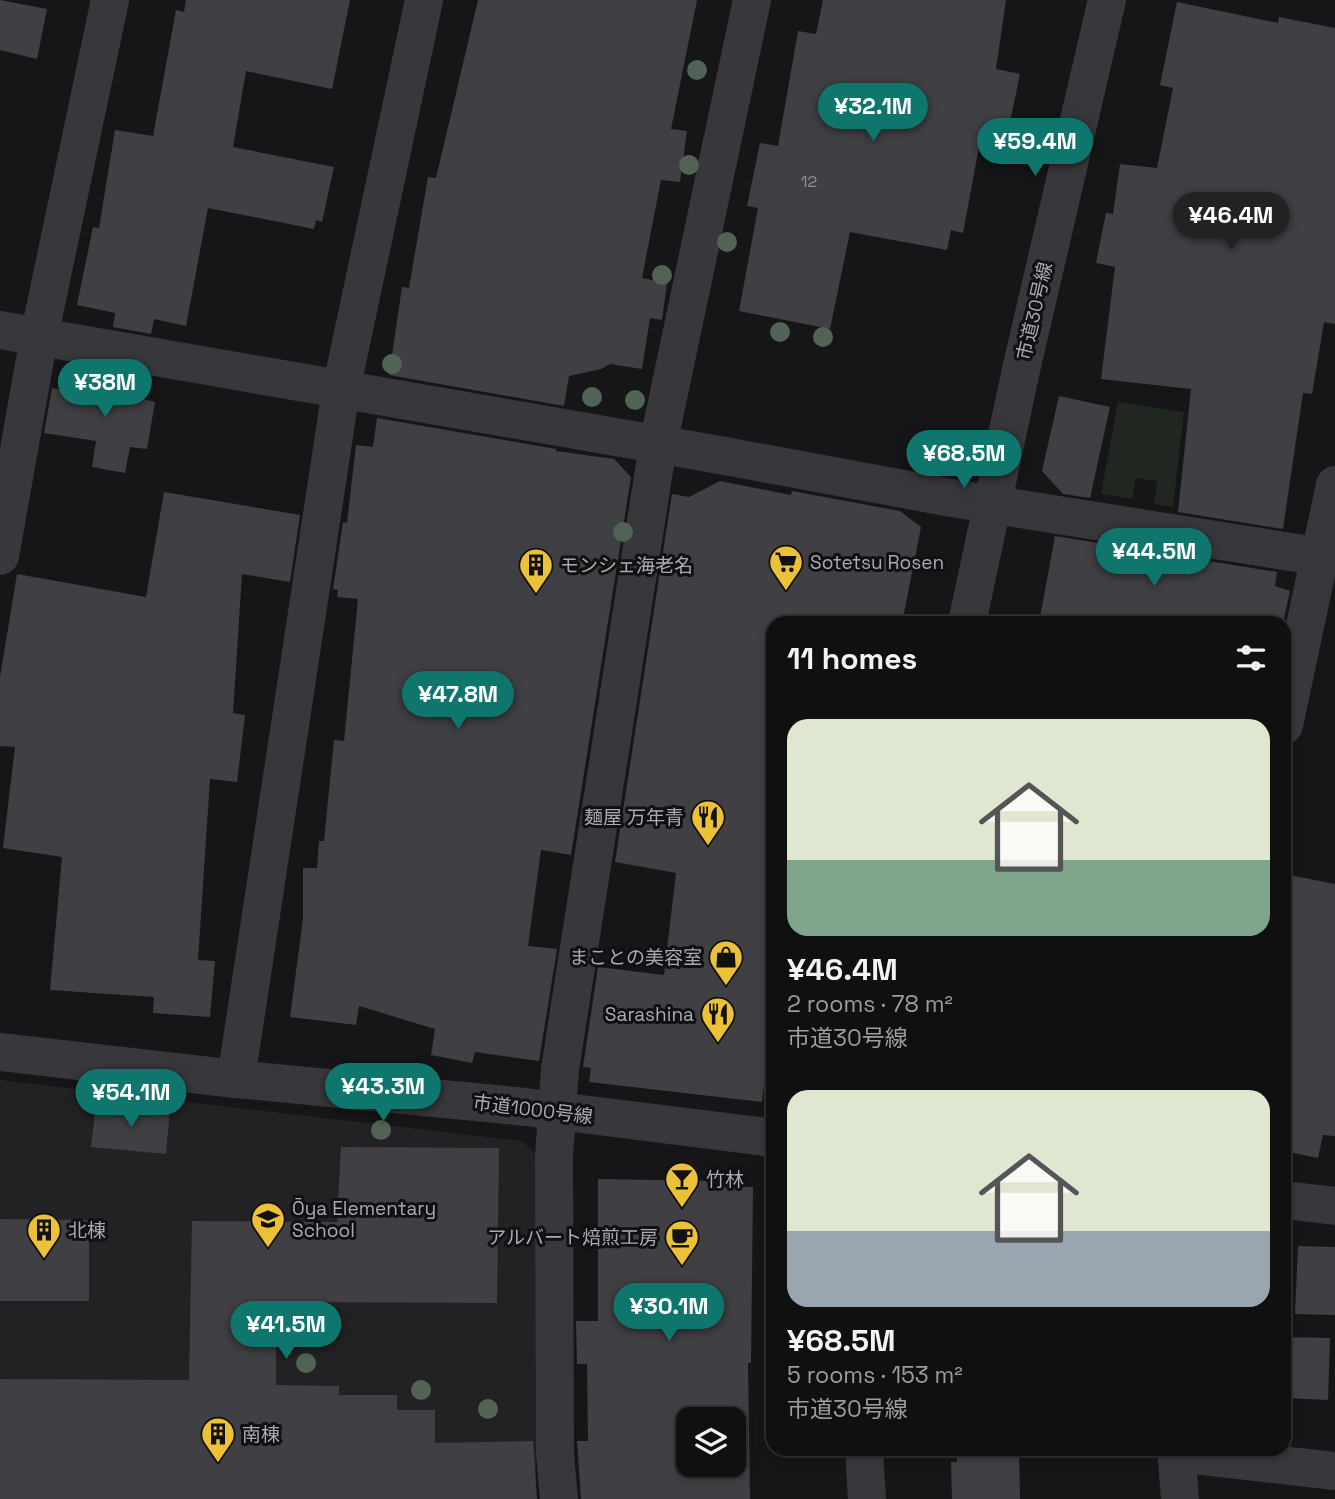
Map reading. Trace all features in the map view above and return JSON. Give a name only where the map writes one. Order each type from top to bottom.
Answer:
[{"type":"street","points":[[0,556],[39,337],[110,0]]},
{"type":"street","points":[[236,1079],[341,390],[424,0]]},
{"type":"street","points":[[559,1499],[555,1454],[554,1156],[560,1069],[658,444],[752,0]]},
{"type":"street","name":"市道30号線","points":[[968,616],[1024,356],[1107,0]]},
{"type":"street","points":[[0,330],[992,505],[1327,558]]},
{"type":"street","points":[[1291,698],[1327,558],[1335,485]]},
{"type":"street","name":"市道1000号線","points":[[0,1052],[766,1137]]},
{"type":"street","points":[[1291,1201],[1335,1206]]},
{"type":"street","points":[[864,1456],[867,1499]]},
{"type":"street","points":[[1176,1456],[1180,1499]]},
{"type":"street","points":[[1216,1456],[1335,1471]]},
{"type":"shaded area","points":[[1118,402],[1184,412],[1173,507],[1154,504],[1157,481],[1136,478],[1132,499],[1101,494]]},
{"type":"shaded area","name":"Ōya Elementary School","points":[[0,1080],[522,1141],[536,1155],[536,1499],[0,1499]]},
{"type":"building","points":[[0,0],[47,9],[37,59],[0,50]]},
{"type":"building","points":[[186,0],[350,0],[332,89],[246,71],[233,147],[334,167],[322,222],[316,220],[314,229],[208,208],[186,326],[154,319],[151,334],[113,327],[115,313],[77,305],[93,227],[99,228],[115,130],[153,136],[176,10],[184,12]]},
{"type":"building","points":[[478,0],[697,0],[671,129],[687,131],[680,182],[661,180],[642,278],[667,283],[662,320],[650,318],[642,369],[610,364],[601,369],[569,376],[564,406],[389,375],[402,287],[409,288],[428,177],[436,178]]},
{"type":"building","points":[[823,0],[1006,0],[996,69],[1020,74],[1006,141],[981,136],[963,233],[951,230],[947,250],[850,232],[830,329],[739,311],[758,208],[747,206],[760,143],[778,146],[798,31],[816,34]]},
{"type":"building","points":[[1177,2],[1278,23],[1279,17],[1335,28],[1335,324],[1324,322],[1312,394],[1303,393],[1283,529],[1178,512],[1191,389],[1101,379],[1115,267],[1096,263],[1106,213],[1113,214],[1120,164],[1157,168],[1173,88],[1160,85]]},
{"type":"building","points":[[106,371],[143,377],[139,398],[155,402],[147,449],[130,447],[125,473],[92,467],[96,441],[44,433],[52,388],[103,396]]},
{"type":"building","points":[[1059,396],[1110,407],[1090,498],[1063,494],[1042,471]]},
{"type":"building","points":[[377,418],[614,459],[631,477],[571,855],[541,850],[528,946],[557,949],[539,1061],[475,1052],[472,1063],[431,1055],[435,1029],[359,1006],[356,1025],[290,1017],[303,919],[303,868],[317,868],[319,841],[324,841],[334,740],[344,741],[358,599],[337,597],[338,590],[333,589],[343,522],[347,523],[356,445],[373,447]]},
{"type":"building","points":[[720,481],[791,495],[792,491],[900,511],[921,527],[903,616],[766,616],[766,1069],[762,1102],[589,1082],[591,1068],[583,1067],[598,967],[664,975],[676,873],[615,862],[672,494],[689,497]]},
{"type":"building","points":[[164,492],[300,515],[290,582],[242,574],[233,713],[245,715],[237,782],[210,779],[198,960],[215,961],[210,1017],[153,1013],[154,997],[50,990],[62,857],[3,848],[15,747],[0,746],[0,677],[17,574],[146,597]]},
{"type":"building","points":[[1055,536],[1277,572],[1275,586],[1290,591],[1285,616],[1040,616]]},
{"type":"building","points":[[1291,875],[1335,884],[1335,1136],[1323,1135],[1318,1158],[1291,1152]]},
{"type":"building","points":[[96,1103],[170,1110],[166,1154],[91,1147]]},
{"type":"building","points":[[341,1147],[499,1148],[497,1303],[276,1302],[276,1385],[339,1386],[339,1395],[397,1395],[397,1410],[435,1410],[435,1443],[533,1441],[537,1499],[0,1499],[0,1379],[189,1380],[192,1221],[337,1222]]},
{"type":"building","points":[[598,1179],[713,1181],[714,1187],[753,1187],[751,1363],[748,1363],[750,1499],[581,1499],[577,1441],[588,1441],[587,1364],[577,1364],[576,1321],[598,1321]]},
{"type":"building","name":"北棟","points":[[0,1219],[89,1220],[89,1301],[0,1301]]},
{"type":"building","points":[[1298,1246],[1335,1247],[1335,1315],[1295,1314]]},
{"type":"building","points":[[1291,1337],[1330,1338],[1328,1400],[1291,1398]]},
{"type":"building","points":[[957,1456],[1019,1456],[1020,1499],[952,1499],[951,1462],[957,1462]]},
{"type":"place","name":"Sotetsu Rosen","points":[[786,592]]},
{"type":"place","name":"モンシェ海老名","points":[[536,595]]},
{"type":"place","name":"麺屋 万年青","points":[[708,847]]},
{"type":"place","name":"まことの美容室","points":[[726,987]]},
{"type":"place","name":"Sarashina","points":[[718,1044]]},
{"type":"place","name":"竹林","points":[[682,1209]]},
{"type":"place","name":"Ōya Elementary School","points":[[268,1249]]},
{"type":"place","name":"北棟","points":[[44,1260]]},
{"type":"place","name":"アルバート焙煎工房","points":[[682,1267]]},
{"type":"place","name":"南棟","points":[[218,1464]]}]
